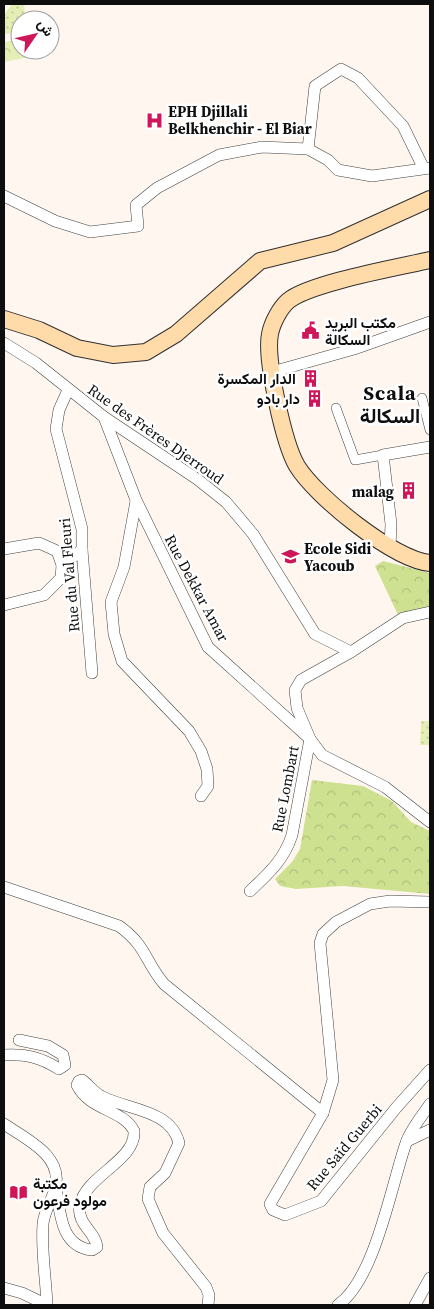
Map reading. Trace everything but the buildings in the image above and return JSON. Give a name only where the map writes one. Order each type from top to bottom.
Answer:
[{"type":"main road","points":[[4,319],[39,330],[78,348],[113,355],[146,352],[176,334],[260,260],[333,243],[430,199]]},
{"type":"main road","points":[[430,260],[315,288],[289,300],[277,316],[270,333],[268,352],[291,454],[298,467],[333,506],[390,547],[413,559],[430,563]]},
{"type":"street","points":[[4,196],[55,222],[90,232],[138,226],[136,205],[157,188],[219,155],[262,147],[308,149],[328,160],[338,170],[372,176],[427,168],[403,126],[358,78],[341,69],[315,86],[308,149]]},
{"type":"street","points":[[272,372],[354,349],[430,322]]},
{"type":"street","name":"Rue des Frères Djerroud","points":[[4,343],[36,363],[104,417],[196,479],[226,502],[253,534],[315,634],[352,652]]},
{"type":"street","name":"Rue du Val Fleuri","points":[[68,390],[59,410],[56,430],[82,529],[92,673]]},
{"type":"street","points":[[422,398],[430,430]]},
{"type":"street","points":[[336,408],[355,460],[430,447]]},
{"type":"street","name":"Rue Dekkar Amar","points":[[104,417],[136,500],[208,647],[310,739]]},
{"type":"street","points":[[383,455],[391,524],[390,547]]},
{"type":"street","points":[[136,500],[124,567],[111,602],[114,634],[122,660],[189,731],[200,751],[208,769],[208,786],[201,796]]},
{"type":"street","points":[[4,549],[39,544],[57,551],[62,565],[61,578],[44,595],[4,605]]},
{"type":"street","points":[[62,565],[82,550]]},
{"type":"street","points":[[352,652],[403,618],[430,612]]},
{"type":"street","name":"Rue Lombart","points":[[250,891],[276,866],[287,851],[292,835],[310,739],[297,708],[295,690],[301,680],[352,652]]},
{"type":"street","points":[[310,739],[322,755],[385,787],[430,822]]},
{"type":"street","points":[[4,887],[119,926],[134,937],[164,984],[323,1113],[332,1080],[320,943],[323,934],[336,922],[370,904],[390,901],[430,902]]},
{"type":"street","points":[[4,1055],[24,1054],[43,1059],[59,1069],[65,1065],[63,1055],[48,1046],[18,1040]]},
{"type":"street","name":"Rue Saïd Guerbi","points":[[323,1113],[270,1204],[273,1210],[285,1215],[322,1201],[396,1108],[430,1070]]},
{"type":"street","points":[[4,1124],[47,1154],[55,1169],[62,1223],[67,1236],[78,1245],[92,1250],[97,1246],[96,1241],[85,1227],[79,1214],[83,1195],[132,1144],[134,1131],[126,1120],[88,1100],[77,1085],[79,1081],[82,1080],[87,1083],[100,1096],[163,1119],[172,1127],[179,1143],[165,1174],[150,1187],[148,1199],[163,1233],[206,1286],[209,1295],[208,1305]]},
{"type":"street","points":[[338,1305],[350,1293],[373,1250],[394,1189],[406,1141],[430,1104]]},
{"type":"street","points":[[406,1141],[430,1130]]},
{"type":"street","points":[[47,1305],[43,1224],[46,1209],[56,1187]]},
{"type":"street","points":[[415,1305],[430,1278]]},
{"type":"street","points":[[4,1288],[22,1292],[47,1305]]},
{"type":"green space","points":[[12,4],[24,4],[25,10],[10,10],[10,33],[4,34],[4,15]]},
{"type":"green space","points":[[10,41],[10,60],[14,60],[4,62],[4,42]]},
{"type":"green space","points":[[383,561],[430,573],[430,612],[399,617],[375,566]]},
{"type":"green space","points":[[421,721],[430,721],[430,745],[420,745]]},
{"type":"green space","points":[[312,780],[363,786],[392,801],[411,822],[430,831],[430,894],[343,886],[296,889],[280,886],[275,879],[292,862],[300,849]]},
{"type":"place","name":"EPH Djillali Belkhenchir - El Biar","points":[[154,120]]},
{"type":"place","name":"مكتب البريد السكالة","points":[[311,331]]},
{"type":"place","name":"الدار المكسرة","points":[[310,378]]},
{"type":"place","name":"دار بادو","points":[[314,398]]},
{"type":"place","name":"malag","points":[[408,491]]},
{"type":"place","name":"Ecole Sidi Yacoub","points":[[290,557]]},
{"type":"place","name":"مكتبة مولود فرعون","points":[[19,1192]]},
{"type":"district","name":"Scala السكالة","points":[[390,404]]}]
